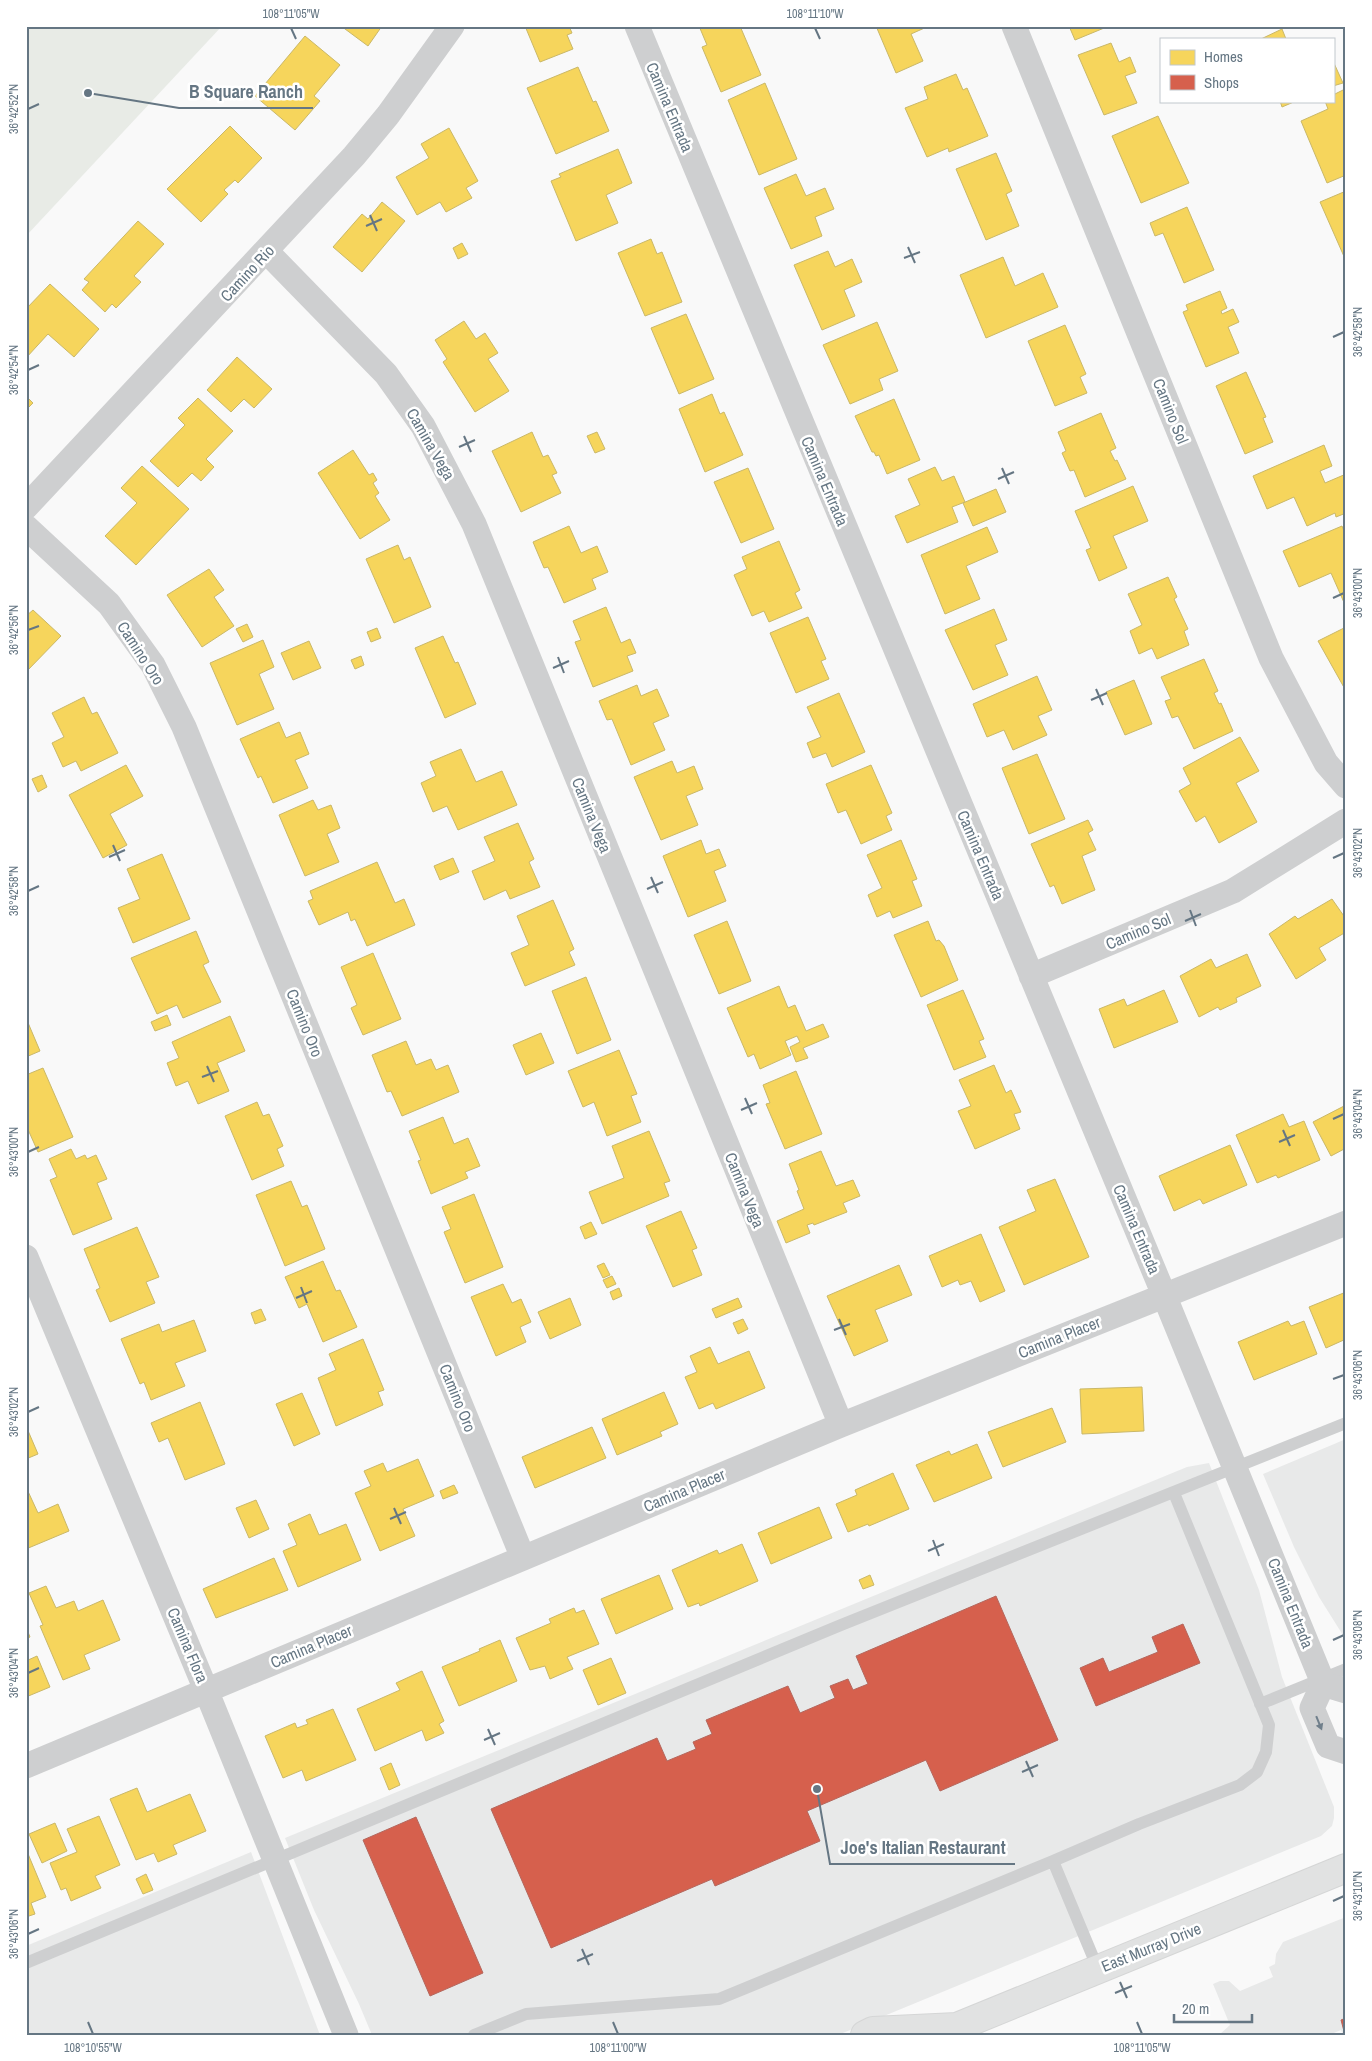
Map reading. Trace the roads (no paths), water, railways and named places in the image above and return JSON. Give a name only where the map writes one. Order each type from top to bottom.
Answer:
[{"type":"highway","name":"East Murray Drive","points":[[865,2035],[873,2031],[952,2031],[1346,1868]]},
{"type":"street","name":"Camino Rio","points":[[26,507],[267,252],[354,156],[394,107],[452,26]]},
{"type":"street","name":"Camina Entrada","points":[[637,26],[1235,1468],[1330,1684]]},
{"type":"street","name":"Camino Sol","points":[[1014,26],[1272,658],[1326,763],[1346,786]]},
{"type":"street","name":"Camina Vega","points":[[267,252],[386,374],[423,426],[474,524],[840,1426]]},
{"type":"street","name":"Camino Oro","points":[[26,526],[109,604],[153,665],[184,728],[523,1558]]},
{"type":"street","name":"Camino Sol","points":[[1031,976],[1233,891],[1346,821]]},
{"type":"street","name":"Camina Placer","points":[[26,1766],[840,1426],[1346,1223]]},
{"type":"street","name":"Camina Flora","points":[[26,1257],[206,1690],[346,2035]]},
{"type":"street","points":[[1330,1684],[1312,1708],[1328,1746],[1346,1752]]},
{"type":"lane","points":[[26,1963],[841,1625],[1174,1493],[1346,1422]]},
{"type":"lane","points":[[474,2035],[526,2014],[719,1999],[1139,1824],[1240,1785],[1257,1772],[1266,1752],[1269,1725],[1174,1493]]},
{"type":"lane","points":[[1260,1704],[1330,1684],[1346,1669]]},
{"type":"lane","points":[[1053,1861],[1098,1970]]},
{"type":"place","name":"B Square Ranch","points":[[88,93]]},
{"type":"place","name":"Joe's Italian Restaurant","points":[[817,1789]]}]
